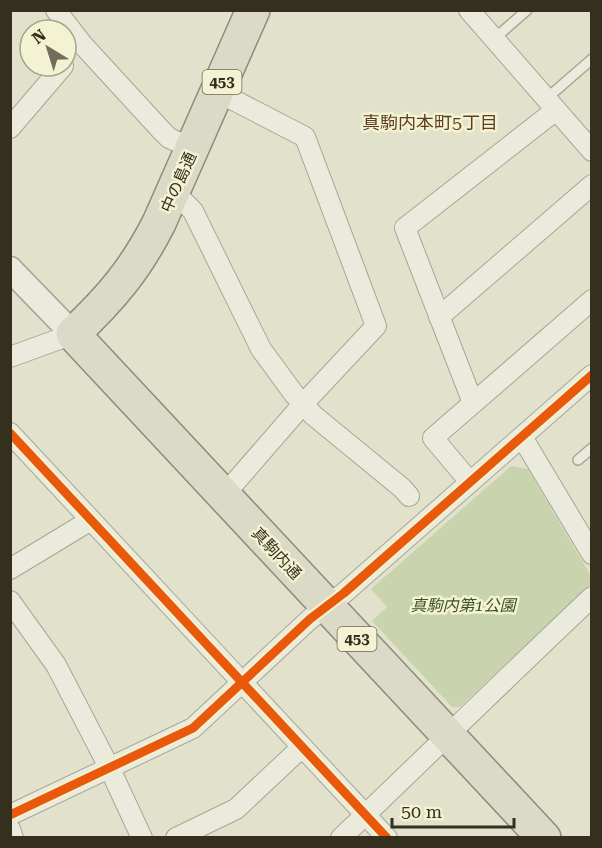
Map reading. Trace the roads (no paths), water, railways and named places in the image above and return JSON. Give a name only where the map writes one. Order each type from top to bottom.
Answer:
[{"type":"highway","name":"中の島通","points":[[73,334],[111,298],[131,273],[151,240],[218,92],[248,12]]},
{"type":"highway","name":"真駒内通","points":[[73,334],[544,837]]},
{"type":"street","points":[[56,10],[82,44],[161,130],[169,138],[193,149]]},
{"type":"street","points":[[469,10],[591,151]]},
{"type":"street","points":[[78,49],[82,44]]},
{"type":"street","points":[[10,128],[53,78]]},
{"type":"street","points":[[218,92],[305,137],[376,326],[303,404],[224,495]]},
{"type":"street","points":[[473,403],[405,228],[551,104]]},
{"type":"street","points":[[440,317],[591,186]]},
{"type":"street","points":[[174,192],[192,211],[261,349],[303,404],[313,416],[409,496]]},
{"type":"street","name":"真駒内通","points":[[10,269],[73,334]]},
{"type":"street","points":[[470,482],[433,438],[591,300]]},
{"type":"street","points":[[10,357],[73,334]]},
{"type":"street","points":[[10,815],[193,728],[327,606],[591,375]]},
{"type":"street","points":[[10,433],[387,837]]},
{"type":"street","points":[[522,437],[591,554]]},
{"type":"street","points":[[10,569],[91,520]]},
{"type":"street","points":[[341,837],[591,597]]},
{"type":"street","points":[[10,602],[56,665],[142,837]]},
{"type":"street","points":[[176,837],[236,809],[302,747]]},
{"type":"street","points":[[10,829],[13,837]]},
{"type":"lane","points":[[494,39],[527,10]]},
{"type":"lane","points":[[551,104],[591,59]]},
{"type":"lane","points":[[578,460],[591,448]]},
{"type":"district","name":"真駒内本町5丁目","points":[[430,123]]},
{"type":"park label","name":"真駒内第1公園","points":[[463,605]]}]
